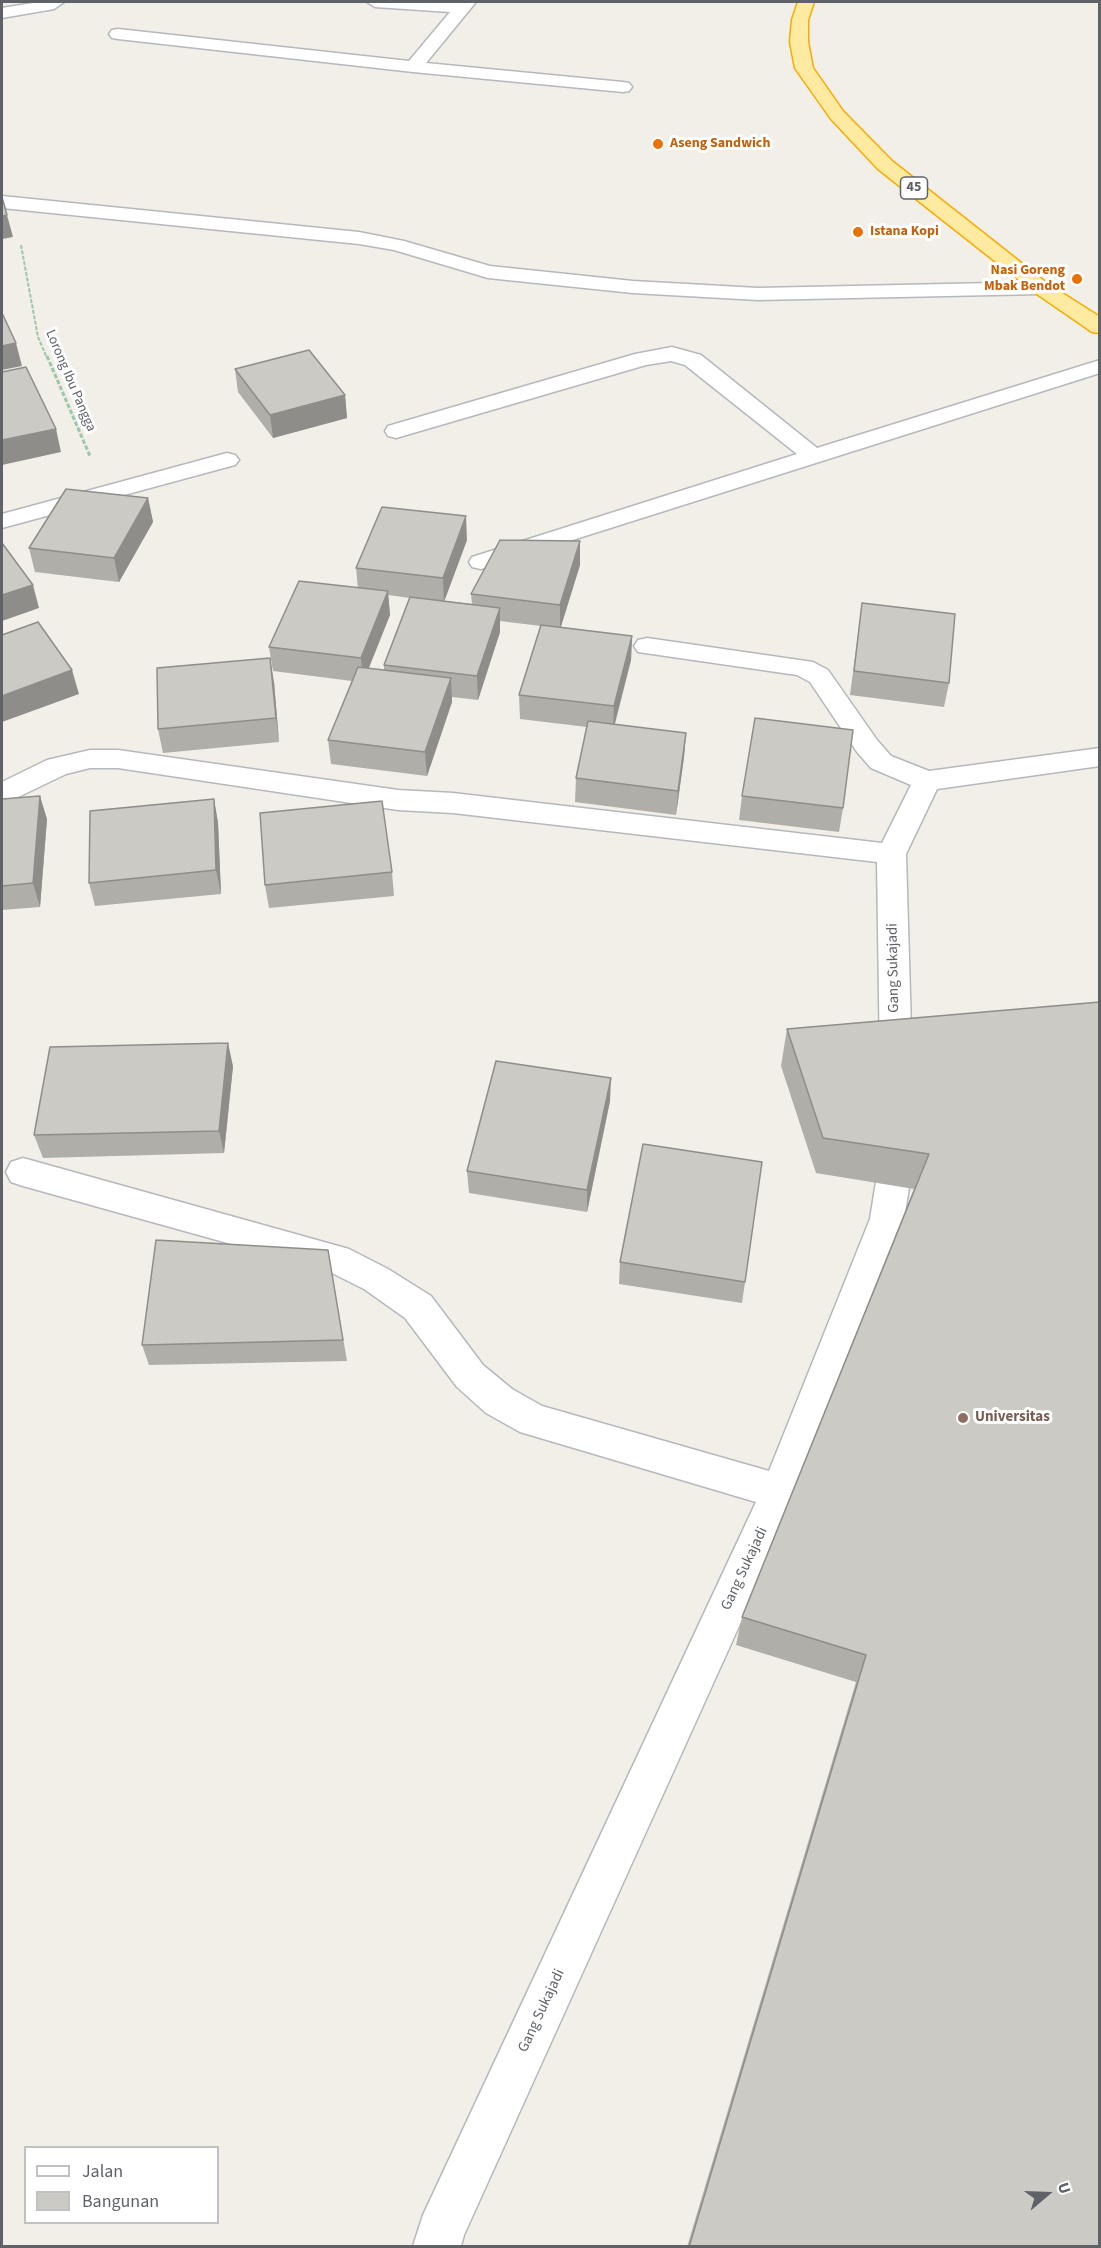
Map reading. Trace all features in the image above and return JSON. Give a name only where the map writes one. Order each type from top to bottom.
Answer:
[{"type":"highway","name":"45","points":[[806,2],[800,20],[799,42],[804,68],[837,115],[885,165],[1041,288],[1100,327]]},
{"type":"street","points":[[2,14],[56,2]]},
{"type":"street","points":[[375,2],[466,5]]},
{"type":"street","points":[[413,67],[466,5]]},
{"type":"street","points":[[118,34],[413,67],[623,87]]},
{"type":"street","points":[[7,202],[367,239],[398,245],[488,272],[633,287],[758,294],[1041,288]]},
{"type":"street","points":[[396,431],[643,359],[672,354],[693,360],[813,456]]},
{"type":"street","points":[[481,562],[1100,366]]},
{"type":"street","points":[[2,521],[227,460]]},
{"type":"street","points":[[647,646],[804,668],[819,676],[867,746],[881,762],[927,780],[1100,757]]},
{"type":"street","points":[[2,793],[57,767],[90,759],[118,759],[398,800],[453,803],[891,854],[927,780]]},
{"type":"street","name":"Gang Sukajadi","points":[[437,2247],[440,2232],[780,1492],[887,1219],[896,1163],[891,854]]},
{"type":"street","points":[[23,1172],[338,1259],[376,1280],[418,1308],[443,1337],[470,1376],[500,1401],[533,1420],[780,1492],[839,1499]]},
{"type":"path","name":"Lorong Ibu Pangga","points":[[7,202],[38,337],[106,493]]},
{"type":"building","points":[[2,197],[7,215],[2,216]]},
{"type":"building","points":[[2,313],[16,343],[2,346]]},
{"type":"building","points":[[309,350],[345,395],[270,415],[235,369]]},
{"type":"building","points":[[26,367],[56,429],[2,440],[2,372]]},
{"type":"building","points":[[66,489],[148,498],[114,558],[29,548]]},
{"type":"building","points":[[382,507],[466,516],[443,578],[356,568]]},
{"type":"building","points":[[500,540],[580,541],[560,605],[471,594]]},
{"type":"building","points":[[2,543],[33,585],[2,595]]},
{"type":"building","points":[[299,581],[388,591],[361,658],[269,647]]},
{"type":"building","points":[[410,597],[500,608],[477,676],[384,665]]},
{"type":"building","points":[[862,603],[955,614],[949,683],[854,671]]},
{"type":"building","points":[[38,622],[72,670],[2,696],[2,635]]},
{"type":"building","points":[[541,625],[632,636],[614,706],[519,695]]},
{"type":"building","points":[[270,658],[276,718],[158,729],[157,668]]},
{"type":"building","points":[[358,667],[451,678],[425,752],[328,740]]},
{"type":"building","points":[[755,718],[853,730],[843,808],[742,796]]},
{"type":"building","points":[[588,721],[686,733],[678,791],[576,778]]},
{"type":"building","points":[[40,796],[33,883],[2,886],[2,799]]},
{"type":"building","points":[[214,799],[216,870],[89,883],[90,811]]},
{"type":"building","points":[[382,801],[392,872],[265,885],[260,813]]},
{"type":"building","name":"Universitas","points":[[1100,1002],[1100,2247],[689,2247],[866,1655],[742,1617],[929,1154],[823,1138],[787,1029]]},
{"type":"building","points":[[228,1043],[219,1131],[34,1135],[50,1047]]},
{"type":"building","points":[[496,1061],[611,1078],[587,1190],[467,1171]]},
{"type":"building","points":[[643,1144],[762,1162],[745,1282],[620,1262]]},
{"type":"building","points":[[156,1240],[328,1250],[343,1340],[142,1345]]},
{"type":"place","name":"Aseng Sandwich","points":[[658,144]]},
{"type":"place","name":"Istana Kopi","points":[[858,232]]},
{"type":"place","name":"Nasi Goreng Mbak Bendot","points":[[1077,279]]},
{"type":"place","name":"Universitas","points":[[963,1418]]}]
